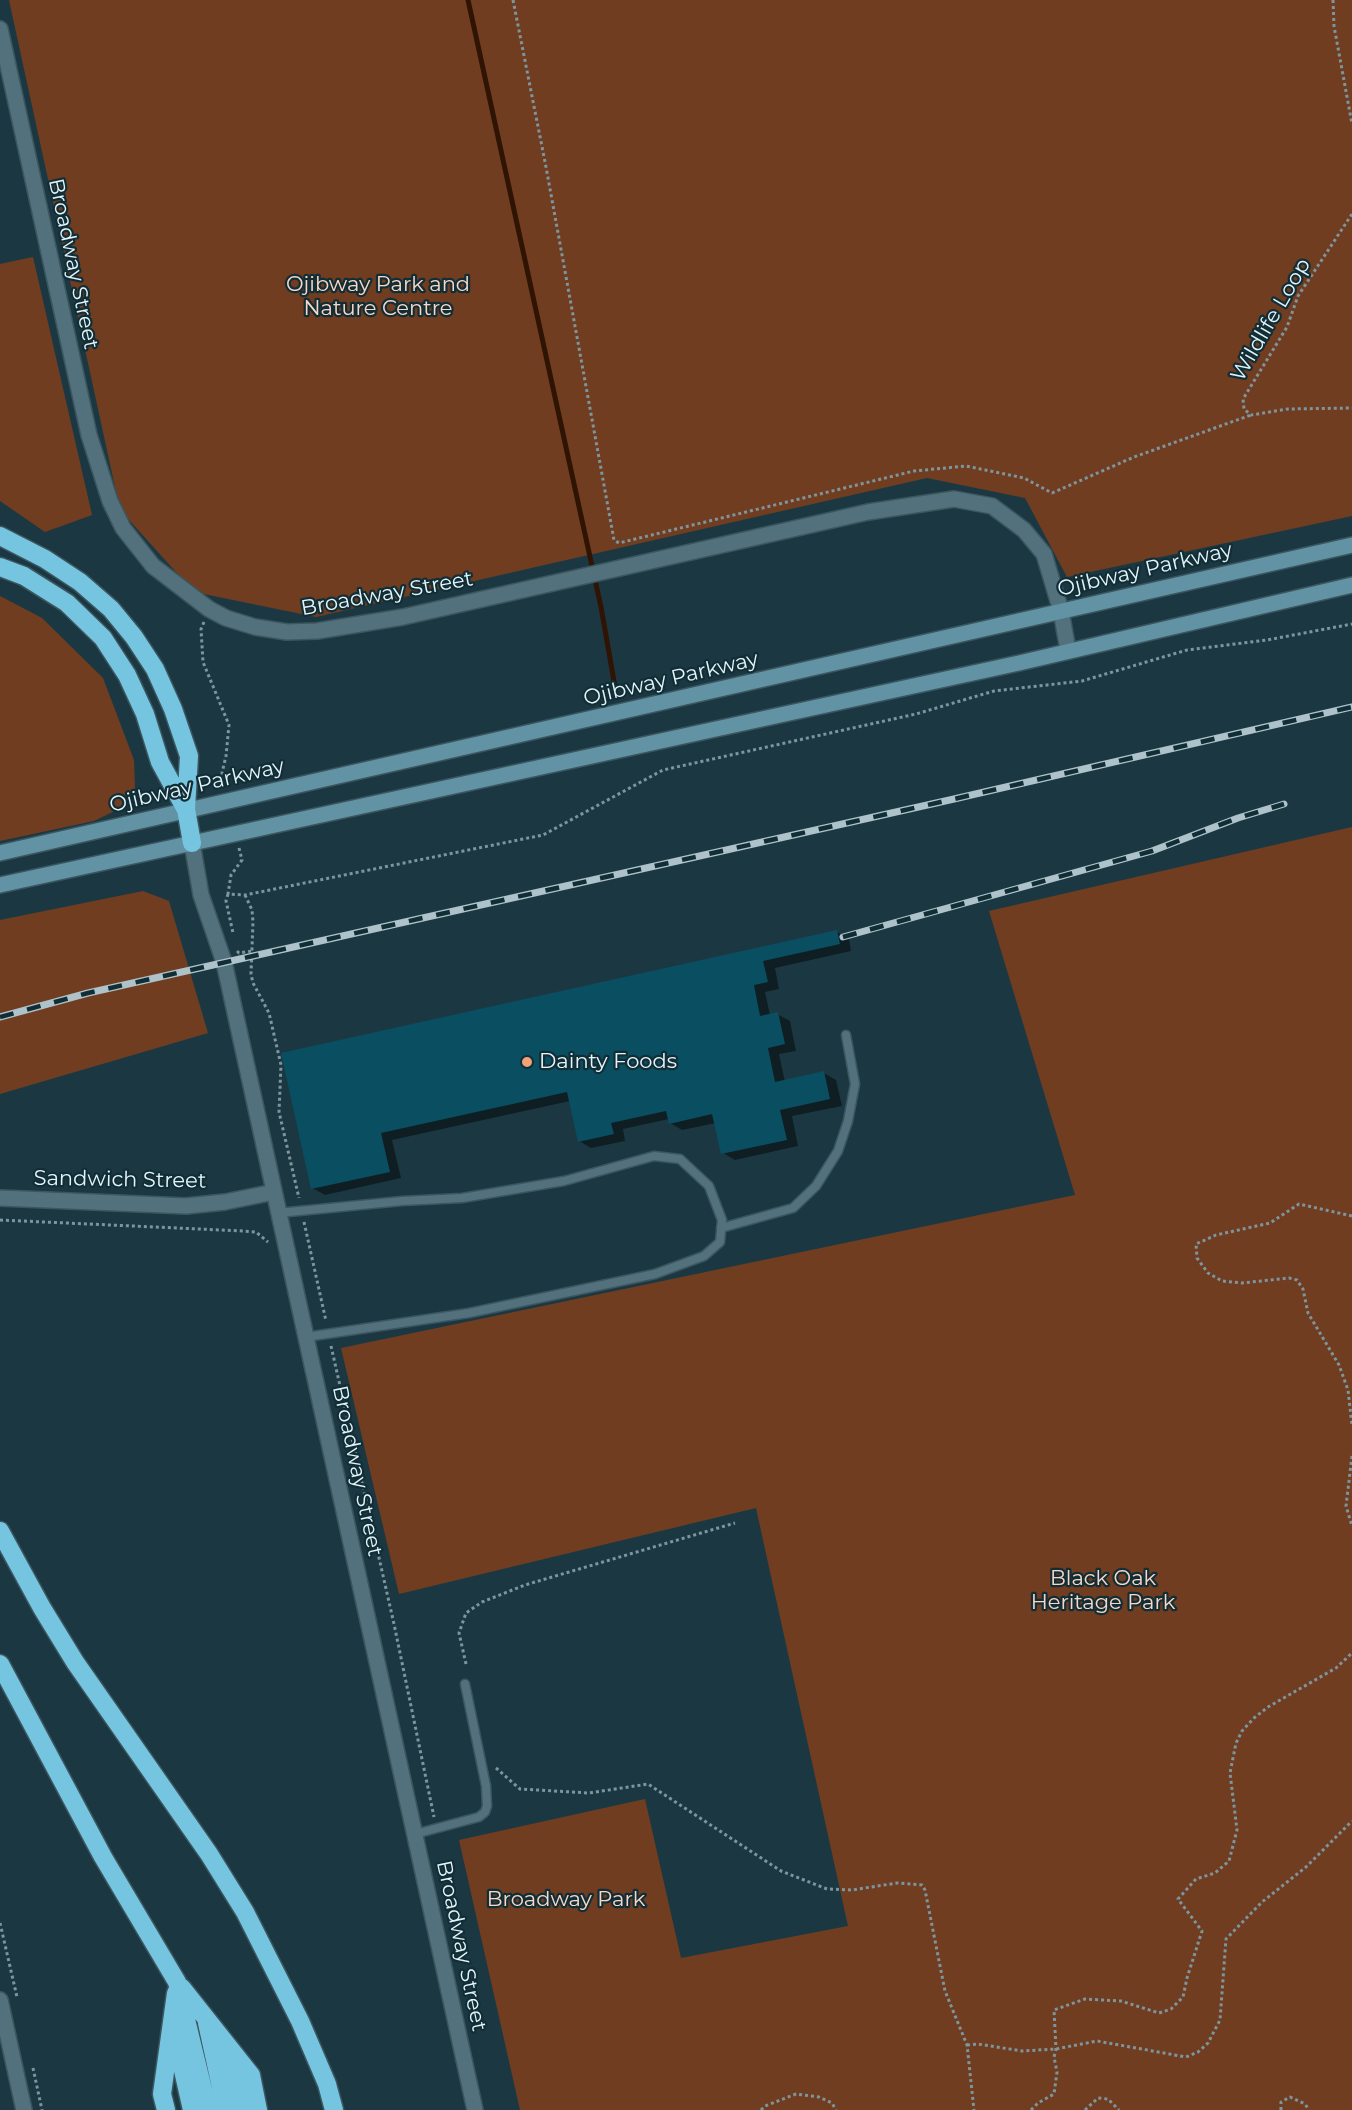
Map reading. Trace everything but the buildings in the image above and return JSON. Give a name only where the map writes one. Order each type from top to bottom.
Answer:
[{"type":"highway","points":[[0,536],[45,559],[80,582],[111,609],[134,637],[155,669],[169,699],[189,756],[186,809],[192,843]]},
{"type":"highway","points":[[0,567],[24,576],[67,603],[102,638],[127,675],[145,714],[160,762],[186,809]]},
{"type":"highway","points":[[0,1531],[69,1653],[209,1854],[245,1912],[308,2037],[327,2084],[334,2110]]},
{"type":"highway","points":[[0,1664],[103,1857],[177,1982],[251,2075],[258,2110]]},
{"type":"highway","points":[[166,2110],[162,2094],[177,1982]]},
{"type":"highway","points":[[177,1982],[208,2110]]},
{"type":"highway","points":[[206,2018],[226,2110]]},
{"type":"highway","points":[[172,2022],[192,2110]]},
{"type":"highway","points":[[228,2048],[242,2110]]},
{"type":"highway","points":[[167,2057],[179,2110]]},
{"type":"main road","name":"Ojibway Parkway","points":[[0,853],[1352,545]]},
{"type":"main road","points":[[0,885],[961,676],[1352,585]]},
{"type":"street","name":"Broadway Street","points":[[0,29],[89,435],[110,501],[123,528],[153,566],[209,609],[226,618],[255,627],[287,632],[317,631],[403,617],[868,512],[954,499],[992,506],[1024,530],[1044,554],[1061,611],[1068,651]]},
{"type":"street","name":"Broadway Street","points":[[192,843],[201,895],[224,962],[475,2110]]},
{"type":"street","name":"Sandwich Street","points":[[0,1198],[186,1206],[225,1202],[274,1192]]},
{"type":"street","points":[[0,2000],[24,2110]]},
{"type":"lane","points":[[721,1228],[794,1208],[816,1186],[838,1151],[848,1121],[855,1084],[846,1035]]},
{"type":"lane","points":[[278,1213],[462,1198],[564,1180],[654,1156],[680,1160],[709,1186],[722,1221],[720,1242],[704,1256],[655,1274],[469,1313],[306,1337]]},
{"type":"lane","points":[[415,1834],[479,1817],[485,1812],[488,1797],[465,1684]]},
{"type":"path","points":[[513,0],[614,540],[619,543],[914,471],[966,466],[1024,478],[1052,493],[1134,457],[1251,415]]},
{"type":"path","points":[[1333,0],[1334,26],[1352,123]]},
{"type":"path","name":"Wildlife Loop","points":[[1352,214],[1298,296],[1287,327],[1243,399],[1244,409],[1251,415],[1288,409],[1352,408]]},
{"type":"path","points":[[228,894],[226,901],[234,938]]},
{"type":"path","points":[[245,895],[252,910],[253,983],[269,1013],[281,1065],[279,1112],[394,1624],[436,1829]]},
{"type":"path","points":[[236,949],[239,954],[252,951]]},
{"type":"path","points":[[1352,1216],[1299,1204],[1270,1223],[1216,1234],[1196,1244],[1197,1258],[1208,1273],[1222,1281],[1242,1283],[1290,1278],[1298,1280],[1303,1289],[1308,1312],[1339,1365],[1348,1390],[1352,1425]]},
{"type":"path","points":[[0,1220],[256,1232],[270,1245]]},
{"type":"path","points":[[1352,1456],[1346,1506],[1352,1526]]},
{"type":"path","points":[[466,1664],[459,1633],[466,1613],[482,1602],[525,1586],[735,1523]]},
{"type":"path","points":[[1031,2110],[1054,2094],[1057,2072],[1054,2057],[1056,2049],[1054,2010],[1085,1999],[1121,2001],[1159,2013],[1171,2009],[1183,1997],[1202,1931],[1178,1899],[1196,1879],[1215,1873],[1229,1861],[1237,1830],[1230,1773],[1236,1743],[1242,1731],[1268,1707],[1336,1668],[1352,1653]]},
{"type":"path","points":[[482,1767],[496,1768],[520,1790],[589,1793],[648,1784],[781,1871],[827,1889],[852,1890],[897,1883],[921,1886],[925,1890],[945,1991],[967,2046],[974,2110]]},
{"type":"path","points":[[967,2046],[978,2044],[1022,2051],[1056,2049],[1097,2041],[1186,2057],[1198,2052],[1208,2043],[1220,2020],[1226,1939],[1236,1926],[1306,1867],[1352,1821]]},
{"type":"path","points":[[761,2110],[765,2106],[796,2094],[819,2097],[832,2103],[836,2110]]},
{"type":"path","points":[[1281,2110],[1281,2102],[1290,2097],[1305,2104],[1309,2110]]},
{"type":"path","points":[[1085,2110],[1098,2098],[1108,2100],[1119,2110]]},
{"type":"green space","name":"Ojibway Park and Nature Centre","points":[[9,0],[1352,0],[1352,516],[1067,577],[1025,498],[927,478],[316,617],[194,592],[120,510]]},
{"type":"green space","points":[[33,257],[92,515],[45,532],[0,501],[0,264]]},
{"type":"green space","points":[[0,596],[42,618],[103,678],[134,760],[135,788],[127,805],[94,821],[0,841]]},
{"type":"green space","points":[[1352,827],[1352,2110],[520,2110],[459,1840],[645,1799],[681,1958],[848,1926],[756,1508],[399,1594],[341,1348],[1075,1195],[989,911]]},
{"type":"green space","points":[[143,891],[169,901],[208,1033],[0,1094],[0,920]]},
{"type":"waterway","points":[[468,0],[601,607],[615,687]]},
{"type":"railway","points":[[0,1017],[88,993],[954,799],[1352,707]]},
{"type":"railway","points":[[843,937],[1152,851],[1238,818],[1284,804]]},
{"type":"place","name":"Dainty Foods","points":[[527,1062]]},
{"type":"park label","name":"Black Oak Heritage Park","points":[[1103,1591]]},
{"type":"park label","name":"Broadway Park","points":[[566,1900]]}]
